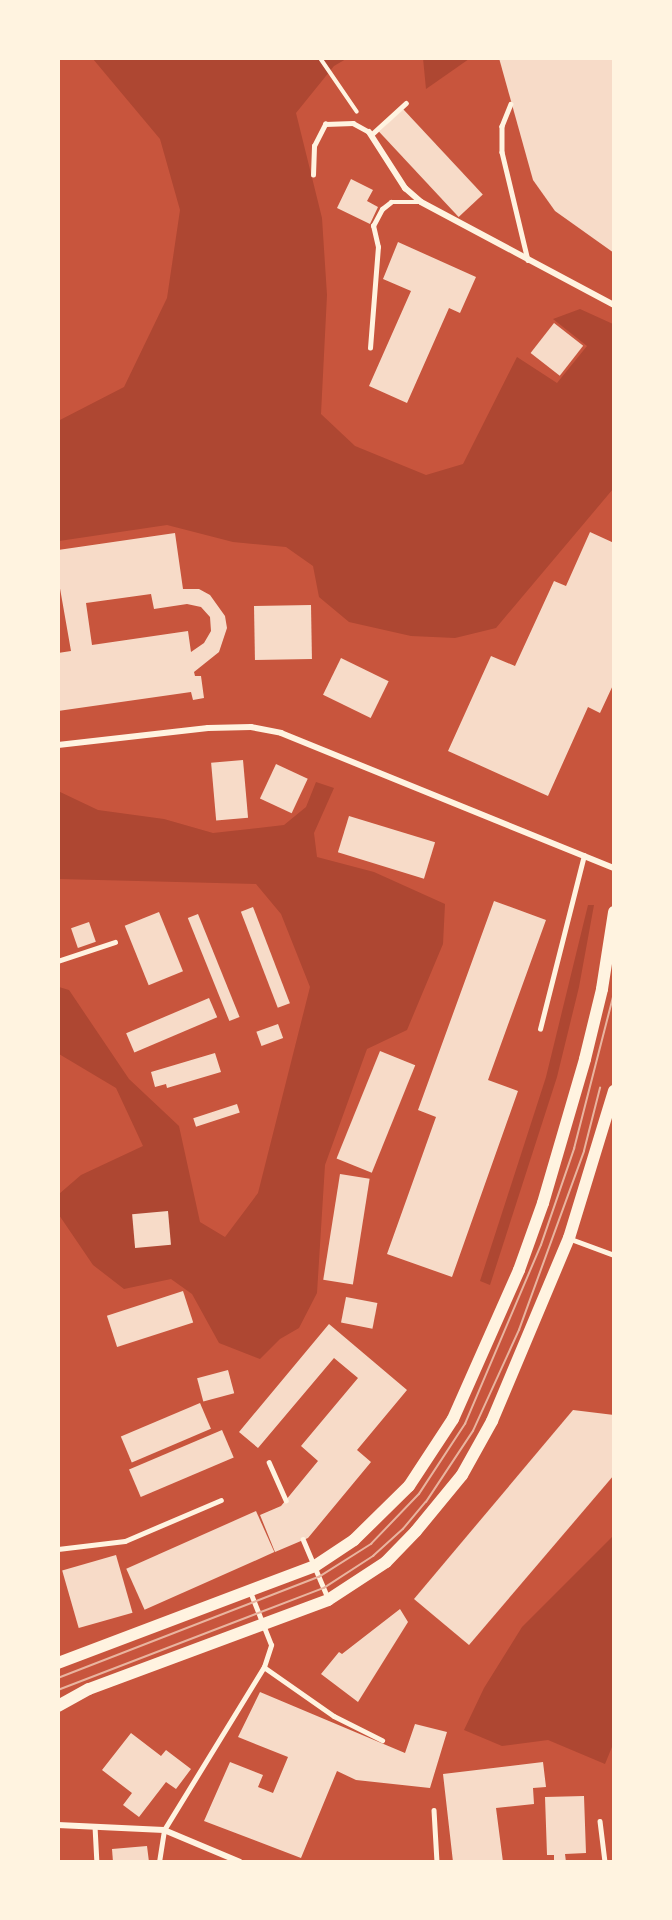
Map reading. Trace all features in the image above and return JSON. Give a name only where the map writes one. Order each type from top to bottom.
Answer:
[{"type":"main road","points":[[58,1664],[315,1566],[354,1540],[409,1486],[453,1419],[482,1358],[519,1270],[565,1132],[602,989],[614,912]]},
{"type":"main road","points":[[58,1706],[89,1689],[328,1600],[386,1562],[462,1475],[492,1421],[569,1238],[614,1091]]},
{"type":"street","points":[[370,133],[405,188],[421,202],[614,305]]},
{"type":"street","points":[[58,745],[208,728],[251,727],[313,744],[614,868]]},
{"type":"street","points":[[58,1826],[164,1830],[240,1862]]},
{"type":"lane","points":[[313,175],[314,146],[325,124],[353,123],[370,133],[406,103]]},
{"type":"lane","points":[[511,104],[502,126],[502,152],[528,260]]},
{"type":"lane","points":[[370,348],[378,247],[373,226],[382,209],[391,202],[421,202]]},
{"type":"lane","points":[[540,1029],[585,855]]},
{"type":"lane","points":[[58,961],[116,942]]},
{"type":"lane","points":[[569,1238],[614,1255]]},
{"type":"lane","points":[[270,1462],[286,1500]]},
{"type":"lane","points":[[58,1549],[125,1541],[221,1500]]},
{"type":"lane","points":[[303,1539],[328,1600]]},
{"type":"lane","points":[[159,1862],[164,1830],[264,1667],[271,1646],[250,1592]]},
{"type":"lane","points":[[264,1667],[334,1716],[382,1740]]},
{"type":"lane","points":[[434,1810],[437,1862]]},
{"type":"lane","points":[[600,1821],[605,1862]]},
{"type":"lane","points":[[94,1826],[97,1862]]},
{"type":"path","points":[[320,58],[348,99]]},
{"type":"shaded area","points":[[423,58],[469,58],[469,59],[426,89]]},
{"type":"shaded area","points":[[93,59],[346,59],[334,66],[296,113],[322,218],[327,295],[321,414],[355,446],[426,475],[463,464],[517,357],[557,383],[587,346],[553,319],[580,309],[613,324],[613,489],[496,628],[455,638],[411,636],[349,622],[319,597],[313,566],[286,547],[233,542],[167,525],[59,541],[58,421],[124,387],[167,298],[180,210],[160,139]]},
{"type":"shaded area","points":[[316,782],[334,788],[314,833],[317,857],[374,872],[445,904],[443,944],[407,1030],[367,1049],[325,1165],[317,1293],[299,1328],[280,1339],[260,1359],[219,1343],[192,1294],[171,1279],[124,1289],[93,1265],[59,1215],[59,1194],[81,1175],[143,1146],[116,1088],[59,1054],[59,987],[69,990],[129,1079],[179,1126],[200,1222],[225,1237],[258,1193],[310,987],[281,914],[256,884],[59,879],[58,791],[98,810],[164,819],[213,833],[284,825],[306,807]]},
{"type":"shaded area","points":[[588,905],[594,905],[579,987],[557,1077],[490,1285],[480,1281],[546,1077]]},
{"type":"shaded area","points":[[613,1536],[614,1742],[605,1764],[548,1740],[502,1746],[464,1730],[484,1688],[522,1627]]},
{"type":"building","points":[[499,58],[614,58],[614,253],[555,211],[533,180]]},
{"type":"building","points":[[403,109],[483,195],[459,217],[379,132]]},
{"type":"building","points":[[351,179],[373,190],[367,201],[378,207],[370,224],[337,208]]},
{"type":"building","points":[[398,242],[476,277],[460,313],[449,308],[407,403],[369,386],[411,291],[383,279]]},
{"type":"building","points":[[554,323],[583,346],[560,376],[531,353]]},
{"type":"building","points":[[590,532],[614,543],[614,683],[600,713],[588,707],[548,796],[448,751],[491,656],[515,666],[554,581],[566,586]]},
{"type":"building","points":[[175,533],[183,589],[199,589],[210,595],[225,616],[227,628],[219,652],[194,672],[195,676],[201,676],[204,698],[193,700],[191,692],[58,711],[58,653],[71,651],[58,577],[58,550]],"holes":[[[151,594],[154,609],[187,604],[201,607],[210,617],[211,631],[204,643],[191,652],[188,631],[92,645],[86,603]]]},
{"type":"building","points":[[311,605],[312,659],[255,660],[254,606]]},
{"type":"building","points":[[341,658],[389,681],[371,718],[323,695]]},
{"type":"building","points":[[243,760],[248,818],[216,821],[211,763]]},
{"type":"building","points":[[276,764],[308,779],[292,813],[260,798]]},
{"type":"building","points":[[349,816],[435,842],[424,879],[338,852]]},
{"type":"building","points":[[494,901],[546,920],[488,1080],[518,1091],[452,1277],[387,1254],[436,1117],[418,1110]]},
{"type":"building","points":[[253,907],[290,1003],[278,1008],[241,912]]},
{"type":"building","points":[[159,912],[183,971],[149,985],[125,926]]},
{"type":"building","points":[[198,914],[240,1017],[229,1021],[188,918]]},
{"type":"building","points":[[89,922],[96,942],[78,948],[71,928]]},
{"type":"building","points":[[209,998],[217,1017],[134,1052],[126,1033]]},
{"type":"building","points":[[278,1024],[283,1038],[262,1046],[256,1032]]},
{"type":"building","points":[[380,1051],[415,1065],[372,1173],[337,1159]]},
{"type":"building","points":[[215,1053],[221,1072],[167,1088],[166,1084],[155,1087],[151,1072]]},
{"type":"building","points":[[237,1104],[240,1113],[196,1127],[193,1118]]},
{"type":"building","points":[[340,1174],[370,1179],[353,1284],[323,1280]]},
{"type":"building","points":[[168,1211],[171,1245],[135,1248],[132,1214]]},
{"type":"building","points":[[183,1291],[193,1322],[117,1347],[107,1316]]},
{"type":"building","points":[[346,1297],[377,1303],[372,1329],[341,1323]]},
{"type":"building","points":[[329,1324],[407,1390],[357,1450],[371,1462],[308,1538],[275,1552],[260,1515],[281,1506],[318,1461],[301,1446],[358,1378],[334,1358],[258,1448],[239,1432]]},
{"type":"building","points":[[228,1370],[234,1393],[203,1401],[197,1378]]},
{"type":"building","points":[[200,1403],[211,1429],[132,1462],[121,1437]]},
{"type":"building","points":[[573,1410],[614,1415],[614,1475],[469,1645],[414,1599]]},
{"type":"building","points":[[222,1430],[234,1458],[141,1497],[129,1469]]},
{"type":"building","points":[[256,1511],[274,1552],[145,1610],[126,1569]]},
{"type":"building","points":[[116,1555],[133,1613],[79,1628],[62,1570]]},
{"type":"building","points":[[400,1609],[408,1622],[358,1702],[321,1674],[339,1652],[342,1654]]},
{"type":"building","points":[[260,1692],[405,1753],[415,1724],[447,1732],[430,1788],[356,1780],[337,1771],[301,1858],[204,1821],[230,1762],[263,1775],[258,1787],[273,1793],[288,1757],[238,1737]]},
{"type":"building","points":[[131,1733],[161,1756],[166,1750],[191,1769],[176,1789],[166,1782],[139,1817],[123,1805],[132,1793],[102,1770]]},
{"type":"building","points":[[543,1762],[546,1787],[533,1788],[534,1804],[496,1808],[503,1862],[453,1862],[443,1774]]},
{"type":"building","points":[[584,1796],[586,1853],[565,1854],[566,1862],[554,1862],[554,1855],[547,1855],[545,1797]]},
{"type":"building","points":[[147,1846],[149,1862],[113,1862],[112,1849]]},
{"type":"tram line","points":[[58,1678],[319,1577],[371,1544],[419,1494],[465,1424],[541,1245],[574,1149],[614,993]]},
{"type":"tram line","points":[[58,1690],[324,1588],[373,1556],[403,1529],[426,1502],[473,1431],[519,1330],[584,1151],[600,1088]]}]
